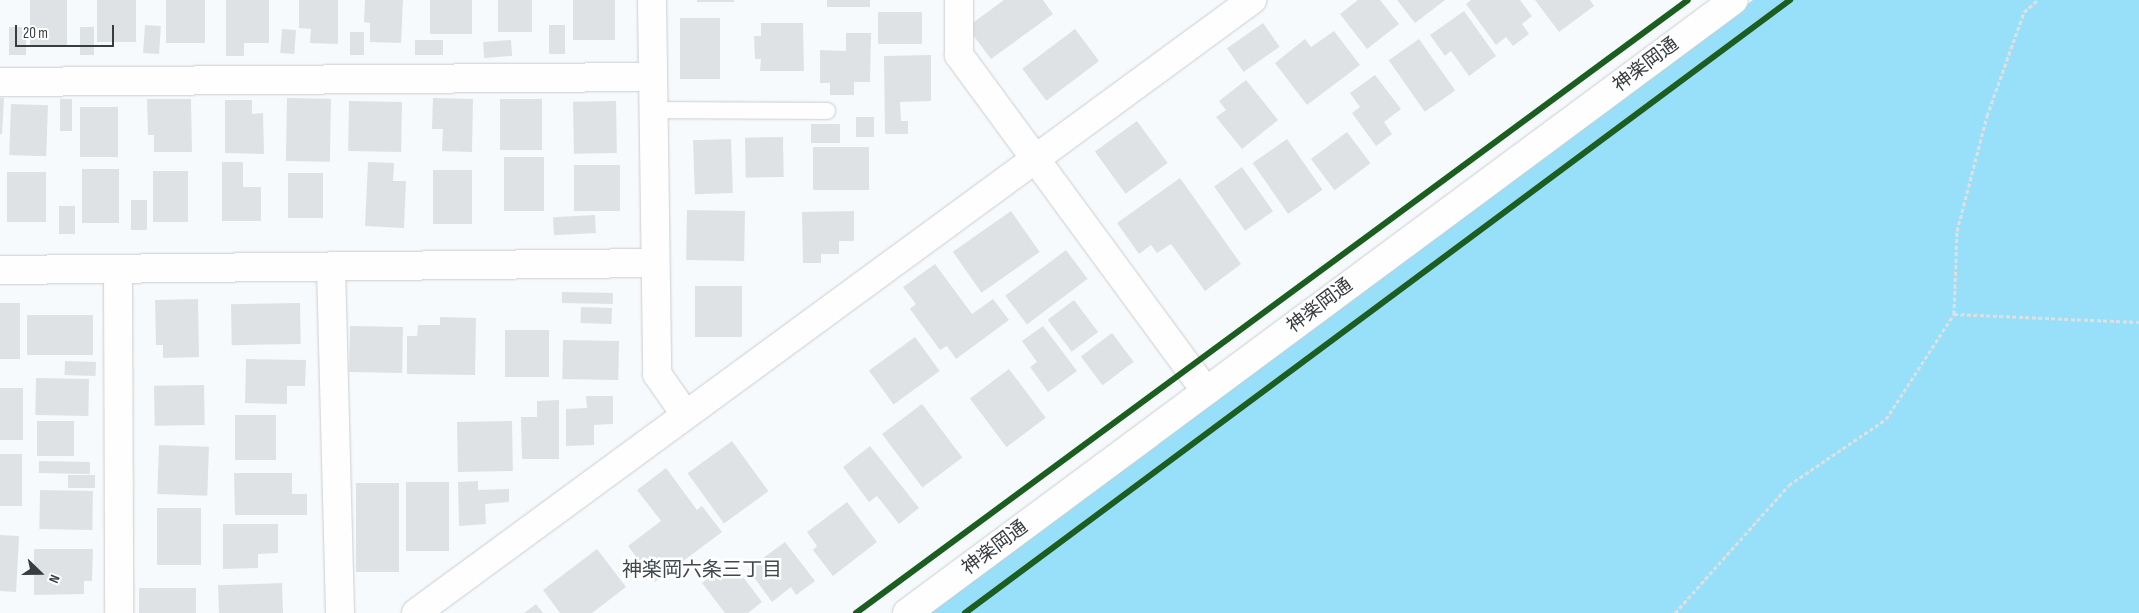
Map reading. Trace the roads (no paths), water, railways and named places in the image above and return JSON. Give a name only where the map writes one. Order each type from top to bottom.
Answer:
[{"type":"street","points":[[652,0],[657,374],[684,414]]},
{"type":"street","points":[[959,0],[959,55],[1036,157],[1206,391]]},
{"type":"street","points":[[416,613],[684,414],[1252,0]]},
{"type":"street","name":"神楽岡通","points":[[907,613],[1734,0]]},
{"type":"street","points":[[0,82],[652,77]]},
{"type":"street","points":[[0,270],[331,268],[656,263]]},
{"type":"street","points":[[331,268],[340,613]]},
{"type":"street","points":[[118,269],[119,613]]},
{"type":"lane","points":[[653,110],[827,111]]},
{"type":"district","name":"神楽岡六条三丁目","points":[[702,570]]}]
